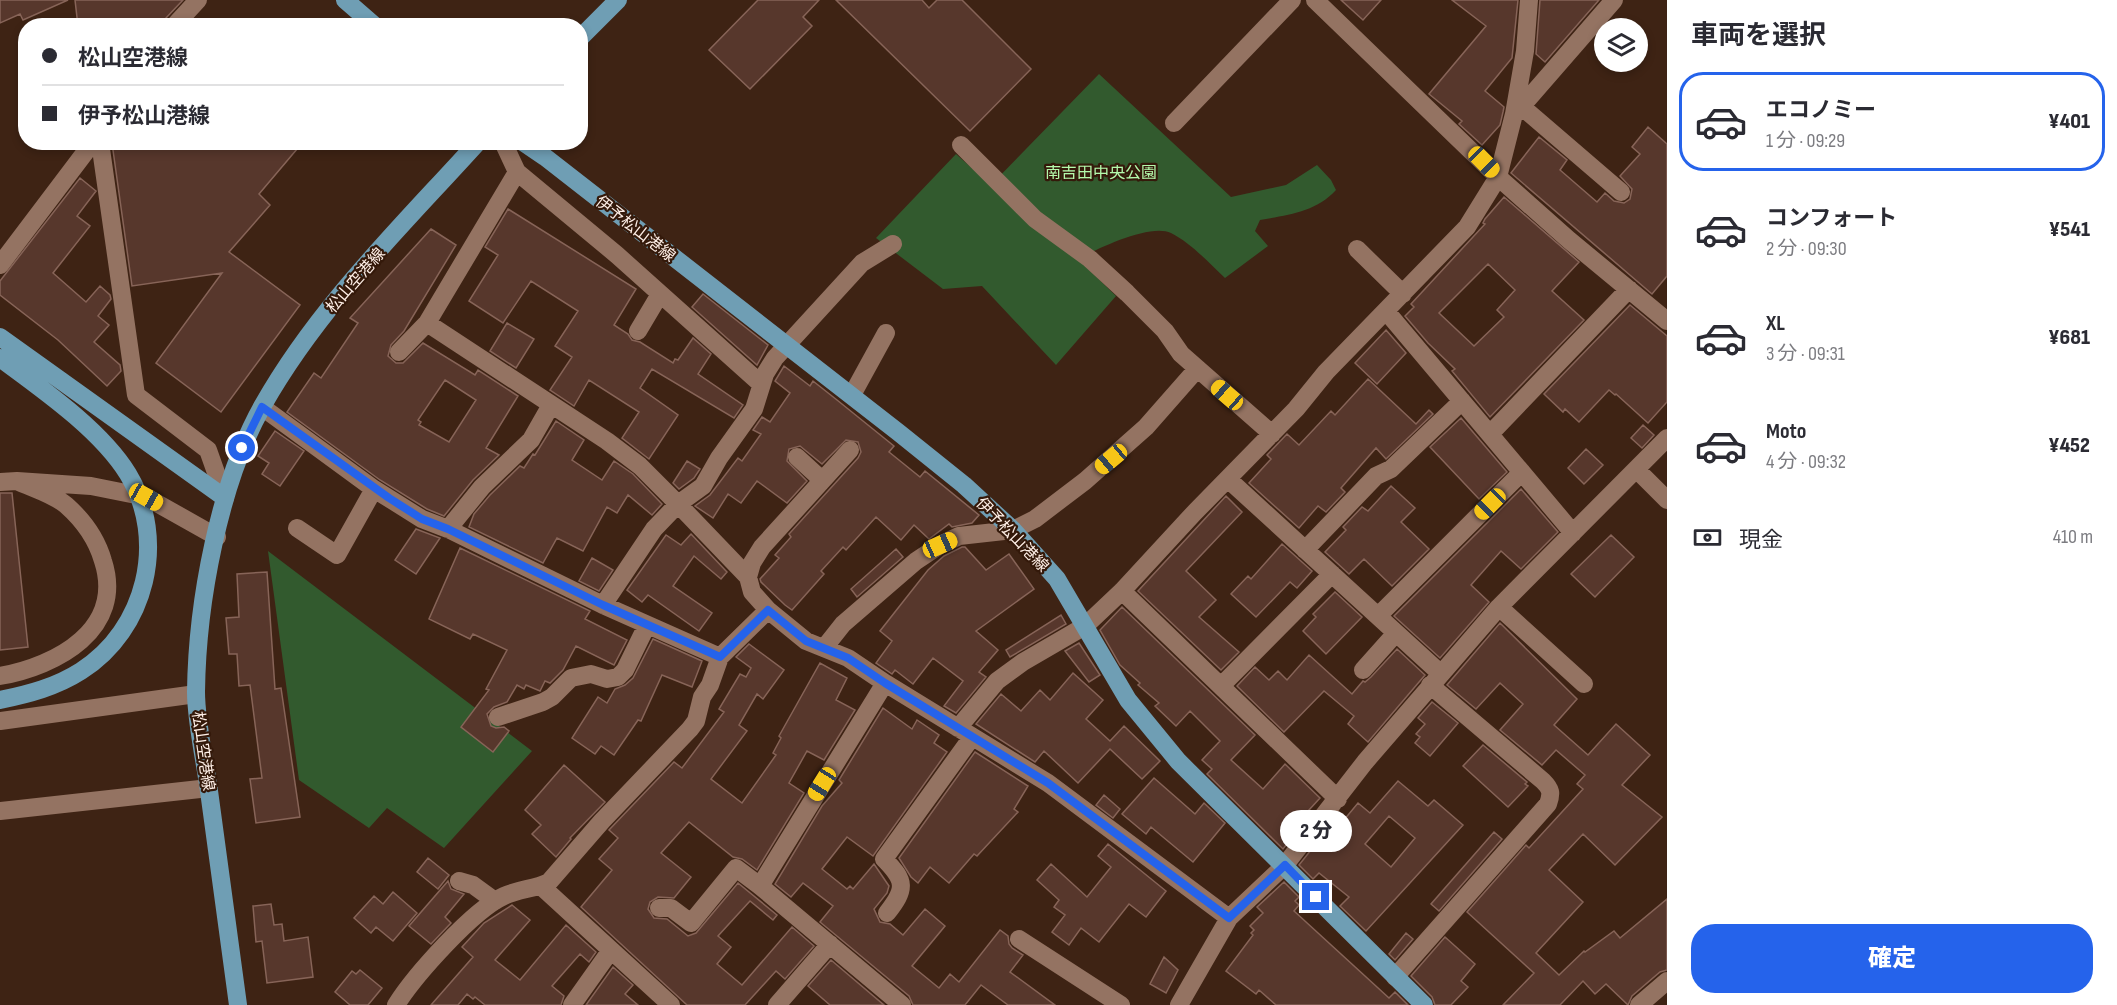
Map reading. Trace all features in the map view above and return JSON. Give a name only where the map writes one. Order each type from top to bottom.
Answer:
[{"type":"main road","points":[[345,0],[366,18]]},
{"type":"main road","points":[[588,30],[618,0]]},
{"type":"main road","name":"松山空港線","points":[[238,1005],[196,694],[203,608],[225,498],[242,448],[262,407],[311,331],[341,293],[471,150]]},
{"type":"main road","name":"伊予松山港線","points":[[535,150],[852,395],[964,485],[1013,530],[1057,579],[1128,700],[1178,761],[1424,1005]]},
{"type":"main road","points":[[0,337],[225,498]]},
{"type":"main road","points":[[0,358],[91,430],[122,467],[141,504],[148,531],[149,555],[146,578],[131,616],[109,648],[82,671],[54,686],[0,700]]},
{"type":"street","points":[[181,18],[198,0]]},
{"type":"street","points":[[1174,123],[1292,0]]},
{"type":"street","points":[[1315,0],[1498,177],[1667,321]]},
{"type":"street","points":[[887,913],[896,902],[901,888],[899,874],[884,859],[965,733],[984,695],[1010,671],[1085,626],[1122,591],[1195,512],[1229,480],[1296,409],[1326,372],[1467,227],[1498,177],[1517,110],[1529,0]]},
{"type":"street","points":[[1517,110],[1614,0]]},
{"type":"street","points":[[1517,110],[1621,192]]},
{"type":"street","points":[[961,145],[1035,219],[1090,259],[1127,293],[1164,331],[1180,354],[1272,434]]},
{"type":"street","points":[[0,265],[87,150]]},
{"type":"street","points":[[101,150],[136,395],[208,450],[225,498]]},
{"type":"street","points":[[507,150],[517,172],[762,384]]},
{"type":"street","points":[[399,352],[427,323],[517,172]]},
{"type":"street","points":[[603,605],[654,529],[678,504],[703,486],[719,458],[754,409],[762,384],[775,358],[786,344],[862,263],[894,244]]},
{"type":"street","points":[[1357,249],[1403,294]]},
{"type":"street","points":[[1490,434],[1629,289]]},
{"type":"street","points":[[638,332],[660,294]]},
{"type":"street","points":[[1386,311],[1573,533]]},
{"type":"street","points":[[427,323],[607,441],[640,466],[748,578],[752,592],[768,610],[806,641],[848,658],[1048,783],[1229,918]]},
{"type":"street","points":[[852,395],[886,333]]},
{"type":"street","points":[[824,648],[843,624],[916,561],[940,545],[959,536],[1013,530],[1035,519],[1111,459],[1146,427],[1197,369]]},
{"type":"street","points":[[1305,550],[1376,476],[1391,469],[1462,401]]},
{"type":"street","points":[[448,529],[482,487],[531,440],[551,405]]},
{"type":"street","points":[[262,407],[374,489],[422,519],[448,529],[646,625],[720,657]]},
{"type":"street","points":[[1179,1005],[1229,918],[1285,865],[1365,762],[1499,607],[1667,438]]},
{"type":"street","points":[[748,578],[752,563],[762,547],[850,450]]},
{"type":"street","points":[[797,458],[822,480]]},
{"type":"street","points":[[1636,469],[1667,500]]},
{"type":"street","points":[[1378,616],[1522,472]]},
{"type":"street","points":[[1229,480],[1396,633],[1435,679],[1550,789],[1548,804],[1395,977]]},
{"type":"street","points":[[8,482],[91,486],[146,497],[216,537]]},
{"type":"street","points":[[0,676],[24,672],[77,644],[100,621],[109,596],[105,566],[100,550],[87,527],[65,504],[8,482]]},
{"type":"street","points":[[297,528],[338,555],[374,489]]},
{"type":"street","points":[[1221,686],[1332,574]]},
{"type":"street","points":[[1122,591],[1338,799]]},
{"type":"street","points":[[1499,607],[1584,684]]},
{"type":"street","points":[[396,1005],[445,947],[495,901],[549,882],[602,821],[690,729],[696,721],[702,697],[710,685],[720,657],[768,610]]},
{"type":"street","points":[[498,717],[543,702],[552,697],[571,678],[591,674],[607,679],[618,677],[625,670],[646,625]]},
{"type":"street","points":[[1363,670],[1396,633]]},
{"type":"street","points":[[760,886],[885,683]]},
{"type":"street","points":[[0,721],[196,694]]},
{"type":"street","points":[[0,811],[209,788]]},
{"type":"street","points":[[659,909],[671,908],[691,924],[736,868],[902,1005]]},
{"type":"street","points":[[459,881],[473,885],[495,901]]},
{"type":"street","points":[[541,886],[670,1005]]},
{"type":"street","points":[[1019,939],[1121,1005]]},
{"type":"street","points":[[777,1005],[830,944]]},
{"type":"street","points":[[572,1005],[611,950]]},
{"type":"street","points":[[1639,1005],[1667,981]]},
{"type":"green space","name":"南吉田中央公園","points":[[1099,74],[1231,197],[1286,185],[1317,165],[1331,180],[1336,190],[1311,208],[1260,220],[1255,231],[1268,246],[1225,278],[1186,242],[1171,233],[1162,231],[1137,234],[1078,259],[1116,296],[1056,365],[982,286],[943,289],[876,238],[956,154],[991,185]]},
{"type":"green space","points":[[268,551],[532,751],[444,848],[387,808],[369,828],[299,780]]},
{"type":"building","points":[[0,0],[68,0],[28,18],[22,18],[20,14],[0,23]]},
{"type":"building","points":[[75,0],[183,0],[166,18],[77,18]]},
{"type":"building","points":[[758,0],[819,0],[803,17],[812,26],[750,89],[709,50]]},
{"type":"building","points":[[836,0],[922,0],[929,8],[937,0],[962,0],[1031,69],[970,131]]},
{"type":"building","points":[[1341,0],[1381,0],[1363,20]]},
{"type":"building","points":[[1452,0],[1518,0],[1512,58],[1485,91],[1504,107],[1500,125],[1482,145],[1459,124],[1462,121],[1429,94],[1486,26]]},
{"type":"building","points":[[1540,0],[1599,0],[1545,62],[1536,54]]},
{"type":"building","points":[[1648,127],[1667,144],[1667,276],[1652,294],[1511,173],[1539,137],[1567,160],[1560,170],[1597,202],[1605,193],[1614,201],[1624,203],[1630,199],[1632,189],[1620,176],[1640,154],[1632,147]]},
{"type":"building","points":[[113,150],[296,150],[259,194],[270,205],[229,252],[300,305],[221,412],[156,363],[222,273],[132,286]]},
{"type":"building","points":[[80,178],[96,191],[77,216],[90,226],[53,273],[86,302],[100,286],[110,295],[111,299],[98,316],[109,325],[94,342],[120,365],[121,371],[107,386],[58,340],[0,295],[0,281]]},
{"type":"building","points":[[1504,197],[1579,262],[1552,291],[1584,320],[1490,417],[1452,371],[1455,369],[1405,316],[1414,307],[1411,304],[1485,224],[1483,223]],"holes":[[[1488,264],[1515,290],[1497,310],[1504,317],[1474,346],[1439,313]]]},
{"type":"building","points":[[508,209],[636,289],[614,325],[628,334],[632,340],[640,342],[673,363],[675,359],[678,360],[693,338],[711,354],[698,374],[743,405],[734,418],[652,369],[640,388],[678,415],[649,459],[622,438],[639,412],[589,380],[574,406],[550,390],[572,357],[555,346],[578,311],[531,281],[503,323],[469,301],[498,255],[485,247]]},
{"type":"building","points":[[431,229],[456,245],[404,331],[391,345],[388,356],[396,363],[403,363],[423,343],[475,375],[478,370],[518,396],[486,448],[499,455],[473,480],[444,516],[427,509],[380,480],[287,412],[314,373],[321,378],[358,323],[350,318]],"holes":[[[445,380],[476,400],[449,442],[419,425],[421,422],[418,420]]]},
{"type":"building","points":[[703,294],[768,345],[757,365],[692,307]]},
{"type":"building","points":[[1630,305],[1667,336],[1667,402],[1648,423],[1609,390],[1579,422],[1565,409],[1563,412],[1544,394]]},
{"type":"building","points":[[507,323],[534,339],[516,368],[490,351]]},
{"type":"building","points":[[1386,330],[1406,353],[1377,384],[1355,363]]},
{"type":"building","points":[[784,366],[810,386],[813,381],[894,446],[889,452],[920,477],[925,471],[979,515],[972,523],[952,527],[949,524],[929,539],[914,525],[901,540],[876,517],[846,550],[843,547],[821,571],[824,574],[792,610],[785,605],[760,579],[779,558],[775,555],[791,537],[789,534],[858,458],[861,452],[858,442],[846,440],[822,464],[800,446],[789,449],[787,461],[807,481],[787,503],[757,481],[741,503],[728,494],[713,518],[695,506],[710,495],[738,458],[742,461],[761,434],[753,430],[762,417],[770,422],[790,393],[775,381]]},
{"type":"building","points":[[1368,379],[1416,424],[1429,410],[1433,414],[1386,459],[1376,448],[1341,488],[1345,492],[1326,512],[1318,506],[1299,528],[1249,483],[1271,459],[1267,455],[1287,434],[1299,445],[1331,411],[1335,415]]},
{"type":"building","points":[[1461,418],[1507,472],[1479,499],[1430,447]]},
{"type":"building","points":[[556,421],[584,440],[572,460],[602,480],[614,461],[633,474],[662,504],[652,515],[628,495],[617,513],[607,507],[583,551],[557,538],[543,563],[469,527],[474,514],[490,495],[520,466],[524,468],[533,454],[535,455]]},
{"type":"building","points":[[1643,425],[1654,435],[1642,448],[1631,438]]},
{"type":"building","points":[[275,431],[304,451],[280,486],[262,474],[269,463],[258,456]]},
{"type":"building","points":[[1586,449],[1603,465],[1584,484],[1568,468]]},
{"type":"building","points":[[687,461],[700,469],[694,478],[679,489],[673,483]]},
{"type":"building","points":[[1391,486],[1415,508],[1401,522],[1429,549],[1392,586],[1364,559],[1349,574],[1325,552],[1346,530],[1343,527],[1362,507],[1368,511]]},
{"type":"building","points":[[1521,489],[1558,532],[1521,569],[1501,551],[1471,585],[1489,602],[1440,658],[1394,616]]},
{"type":"building","points":[[0,493],[12,493],[28,647],[0,650]]},
{"type":"building","points":[[1226,496],[1242,512],[1186,571],[1216,600],[1199,617],[1239,652],[1221,670],[1138,591]]},
{"type":"building","points":[[416,529],[440,538],[416,574],[395,560]]},
{"type":"building","points":[[691,534],[727,572],[721,579],[694,556],[673,586],[712,613],[699,631],[648,595],[642,602],[627,590],[666,535],[681,545]]},
{"type":"building","points":[[1611,535],[1634,557],[1595,597],[1571,574]]},
{"type":"building","points":[[1282,544],[1312,571],[1297,588],[1290,582],[1256,617],[1231,594],[1248,576],[1251,579]]},
{"type":"building","points":[[965,547],[986,570],[1009,554],[1034,589],[976,631],[998,650],[979,672],[986,677],[956,713],[944,706],[963,681],[933,658],[913,684],[895,670],[892,674],[876,663],[892,641],[880,631],[928,570],[944,556]]},
{"type":"building","points":[[460,548],[590,611],[585,619],[627,640],[614,665],[576,646],[563,670],[550,683],[545,681],[540,691],[526,685],[524,689],[517,685],[507,702],[494,707],[487,714],[491,726],[504,727],[509,731],[493,752],[461,727],[489,690],[486,689],[507,650],[473,634],[470,639],[429,619]]},
{"type":"building","points":[[896,549],[903,557],[857,597],[851,589]]},
{"type":"building","points":[[592,558],[613,570],[599,591],[579,581]]},
{"type":"building","points":[[267,572],[275,689],[281,688],[300,817],[256,823],[250,779],[262,778],[250,685],[239,686],[237,654],[229,654],[226,618],[239,617],[237,574]]},
{"type":"building","points":[[1335,592],[1362,617],[1326,654],[1303,631],[1316,617],[1313,614]]},
{"type":"building","points":[[1122,607],[1255,735],[1231,760],[1263,789],[1285,764],[1320,798],[1298,822],[1302,825],[1283,849],[1207,774],[1212,769],[1202,760],[1220,741],[1190,711],[1176,726],[1155,706],[1159,703],[1120,665],[1100,630]]},
{"type":"building","points":[[1061,615],[1066,624],[1010,657],[1006,650]]},
{"type":"building","points":[[1500,623],[1577,699],[1554,725],[1588,755],[1616,724],[1650,755],[1622,785],[1662,817],[1615,865],[1583,834],[1549,870],[1583,902],[1536,953],[1559,975],[1584,951],[1614,931],[1620,938],[1667,899],[1667,970],[1660,972],[1632,996],[1628,1005],[1606,984],[1595,994],[1583,981],[1560,1005],[1503,1005],[1534,973],[1467,912],[1526,845],[1529,848],[1583,789],[1577,784],[1585,775],[1556,750],[1542,765],[1500,730],[1523,704],[1500,683],[1476,709],[1447,685]]},
{"type":"building","points":[[653,639],[702,661],[692,687],[662,675],[641,721],[638,720],[614,755],[601,746],[595,754],[572,738],[598,697],[607,703],[615,689],[625,685],[633,678]]},
{"type":"building","points":[[1079,643],[1100,675],[1089,682],[1065,651]]},
{"type":"building","points":[[749,644],[784,670],[763,699],[757,694],[739,725],[747,731],[711,779],[742,803],[776,755],[773,753],[781,738],[779,736],[820,663],[847,678],[836,700],[855,710],[824,760],[807,751],[789,783],[804,793],[757,870],[742,859],[733,857],[689,822],[661,853],[691,877],[674,898],[658,897],[650,902],[648,909],[654,918],[667,919],[688,936],[696,933],[738,883],[777,915],[773,920],[750,901],[718,936],[731,947],[717,964],[742,985],[792,927],[814,946],[785,979],[776,971],[745,1005],[687,1005],[581,907],[612,870],[599,859],[618,838],[609,830],[674,762],[682,768],[724,712],[719,709],[740,674],[746,677],[751,668],[736,657]]},
{"type":"building","points":[[1397,649],[1425,675],[1368,742],[1348,724],[1354,716],[1324,691],[1284,732],[1237,686],[1255,667],[1269,680],[1278,671],[1287,680],[1309,655],[1352,694]]},
{"type":"building","points":[[1073,673],[1103,700],[1086,719],[1110,741],[1124,726],[1160,761],[1142,779],[1110,749],[1078,783],[1044,751],[1035,762],[976,724],[1001,694],[1021,711],[1040,690],[1050,700]]},
{"type":"building","points":[[1432,702],[1458,723],[1430,756],[1415,743],[1420,737],[1416,734],[1425,724],[1418,718]]},
{"type":"building","points":[[883,708],[912,729],[917,720],[939,735],[934,743],[947,752],[873,856],[847,837],[822,869],[847,889],[850,886],[853,889],[874,864],[889,886],[887,893],[874,909],[880,922],[890,924],[903,935],[925,909],[945,926],[912,966],[939,988],[950,974],[959,982],[1000,930],[1008,936],[1012,948],[1023,955],[1010,972],[1055,1005],[1008,1005],[981,985],[965,1005],[913,1005],[909,996],[820,922],[833,906],[803,883],[791,897],[775,884],[822,806],[842,783],[839,780]]},
{"type":"building","points":[[1483,745],[1527,782],[1525,784],[1528,786],[1508,807],[1463,766]]},
{"type":"building","points":[[975,752],[1028,786],[1014,809],[1018,812],[977,856],[974,854],[949,883],[930,867],[918,883],[911,877],[899,858]]},
{"type":"building","points":[[564,765],[605,802],[570,838],[556,857],[532,834],[541,825],[525,810]]},
{"type":"building","points":[[1154,778],[1195,814],[1204,803],[1225,823],[1193,862],[1151,827],[1146,834],[1122,814]]},
{"type":"building","points":[[1398,781],[1428,806],[1434,800],[1463,825],[1366,931],[1340,906],[1349,897],[1319,873],[1313,879],[1299,865],[1319,840],[1324,844],[1358,803],[1370,813]],"holes":[[[1389,816],[1415,838],[1391,867],[1365,844]]]},
{"type":"building","points":[[1104,795],[1120,809],[1113,818],[1096,805]]},
{"type":"building","points":[[1494,832],[1502,839],[1439,911],[1431,904]]},
{"type":"building","points":[[1108,844],[1166,891],[1146,917],[1129,904],[1099,942],[1081,928],[1069,945],[1052,932],[1065,915],[1054,907],[1059,900],[1037,880],[1051,864],[1087,897],[1111,867],[1098,856]]},
{"type":"building","points":[[428,858],[449,875],[438,889],[417,872]]},
{"type":"building","points":[[448,881],[451,889],[464,894],[445,917],[451,923],[431,944],[409,926]]},
{"type":"building","points":[[1284,882],[1299,897],[1295,901],[1299,905],[1294,911],[1389,998],[1395,992],[1408,1005],[1276,1005],[1259,990],[1256,994],[1226,971],[1253,935],[1251,933],[1254,930],[1250,926],[1263,913],[1257,907]]},
{"type":"building","points":[[393,892],[417,913],[393,941],[376,927],[371,933],[354,918],[374,896],[383,904]]},
{"type":"building","points":[[271,904],[274,925],[282,924],[284,941],[308,937],[313,977],[267,983],[262,941],[256,942],[253,906]]},
{"type":"building","points":[[512,905],[530,920],[495,960],[520,980],[566,925],[596,952],[589,962],[580,954],[552,986],[564,996],[561,1005],[485,1005],[467,994],[458,1005],[431,1005],[473,957],[462,947],[484,923]]},
{"type":"building","points":[[1406,933],[1413,939],[1395,960],[1389,954]]},
{"type":"building","points":[[1445,937],[1475,964],[1461,981],[1468,987],[1451,1005],[1435,1005],[1432,997],[1411,976]]},
{"type":"building","points":[[1164,957],[1178,970],[1166,993],[1150,984]]},
{"type":"building","points":[[831,960],[884,1005],[830,1005],[808,986]]},
{"type":"building","points":[[613,967],[633,985],[625,994],[638,1005],[586,1005]]},
{"type":"building","points":[[360,970],[382,988],[368,1005],[350,1005],[335,992],[352,971],[356,974]]},
{"type":"route","points":[[242,448],[262,407],[374,489],[422,519],[448,529],[603,605],[720,657],[768,610],[806,641],[848,658],[1048,783],[1229,918],[1285,865],[1316,897]]}]
